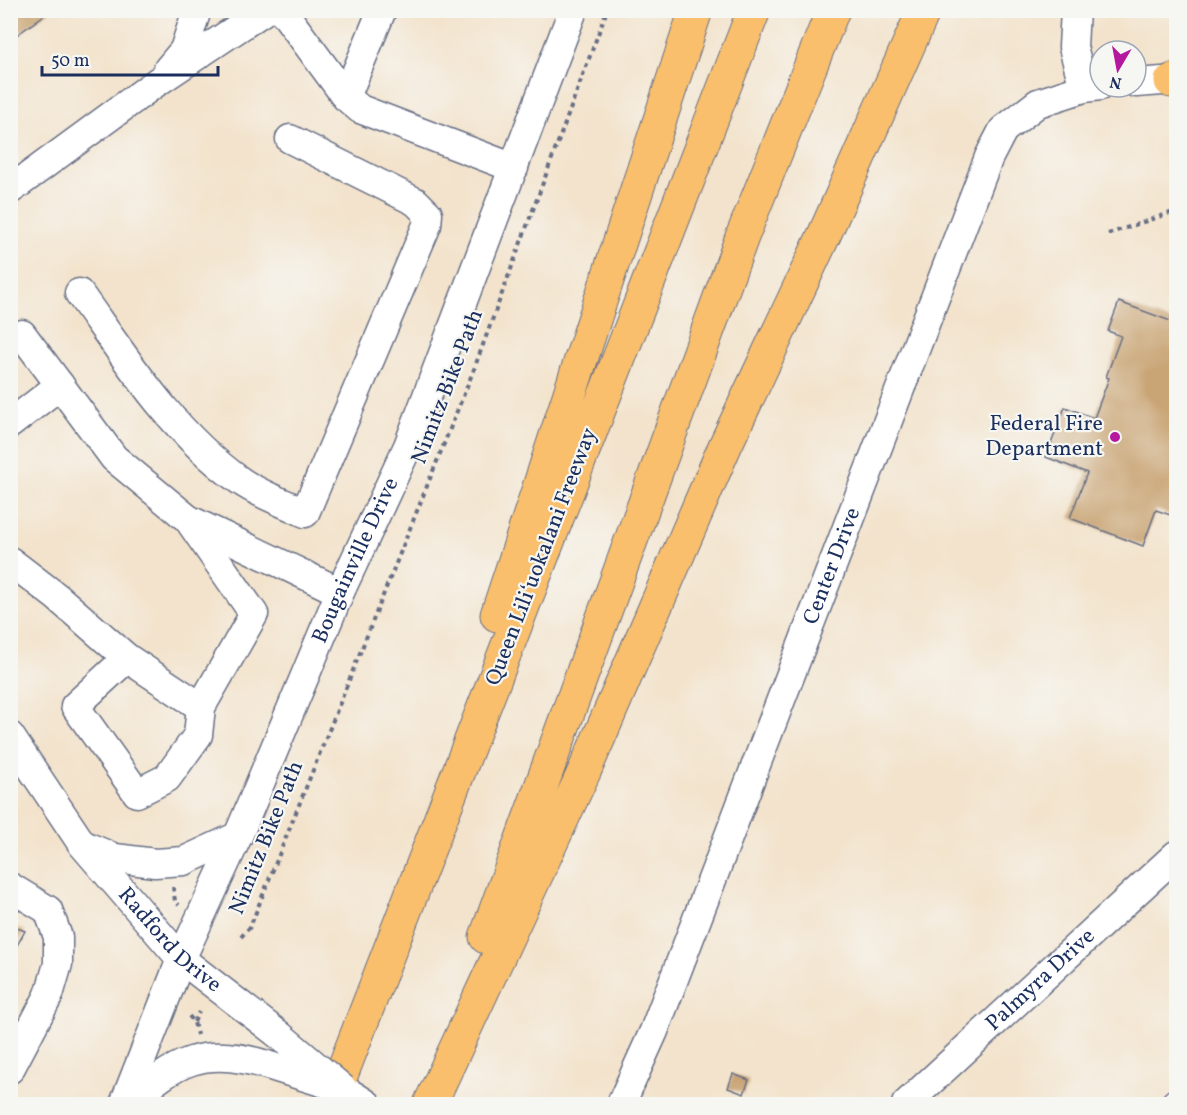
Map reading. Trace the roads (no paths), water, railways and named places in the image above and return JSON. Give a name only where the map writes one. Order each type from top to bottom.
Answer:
[{"type":"highway","points":[[369,1001],[696,10]]},
{"type":"highway","name":"Queen Liliʻuokalani Freeway","points":[[337,1096],[369,1001],[754,10]]},
{"type":"highway","points":[[424,1104],[565,726],[738,248],[833,10]]},
{"type":"highway","points":[[430,1104],[584,772],[725,446],[825,233],[924,10]]},
{"type":"street","points":[[157,82],[184,50],[197,10]]},
{"type":"street","points":[[10,190],[157,82],[265,10]]},
{"type":"street","points":[[282,10],[346,98],[360,109],[514,168]]},
{"type":"street","points":[[346,98],[382,10]]},
{"type":"street","name":"Bougainville Drive","points":[[124,1104],[181,959],[238,837],[340,592],[408,446],[573,10]]},
{"type":"street","points":[[1075,10],[1073,47],[1088,79]]},
{"type":"street","points":[[1148,82],[1175,80]]},
{"type":"street","name":"Center Drive","points":[[621,1104],[658,1020],[989,157],[1003,130],[1038,103],[1088,88]]},
{"type":"street","points":[[79,293],[166,414],[196,445],[241,482],[304,513],[427,225],[428,214],[416,202],[290,140]]},
{"type":"street","points":[[22,334],[114,458],[188,519],[340,592]]},
{"type":"street","points":[[10,424],[60,385]]},
{"type":"street","points":[[128,658],[75,706],[137,793],[167,778],[198,735],[201,707],[254,614],[188,519]]},
{"type":"street","points":[[10,561],[57,597],[128,658],[201,707]]},
{"type":"street","name":"Radford Drive","points":[[10,736],[82,844],[181,959],[278,1034],[337,1096],[367,1104]]},
{"type":"street","points":[[82,844],[115,858],[155,862],[184,861],[238,837]]},
{"type":"street","name":"Palmyra Drive","points":[[906,1104],[1176,855]]},
{"type":"street","points":[[10,887],[48,910],[58,937],[58,964],[49,994],[10,1068]]},
{"type":"street","points":[[129,1104],[168,1072],[194,1060],[226,1056],[267,1065],[337,1096]]},
{"type":"place","name":"Federal Fire Department","points":[[1115,437]]}]
